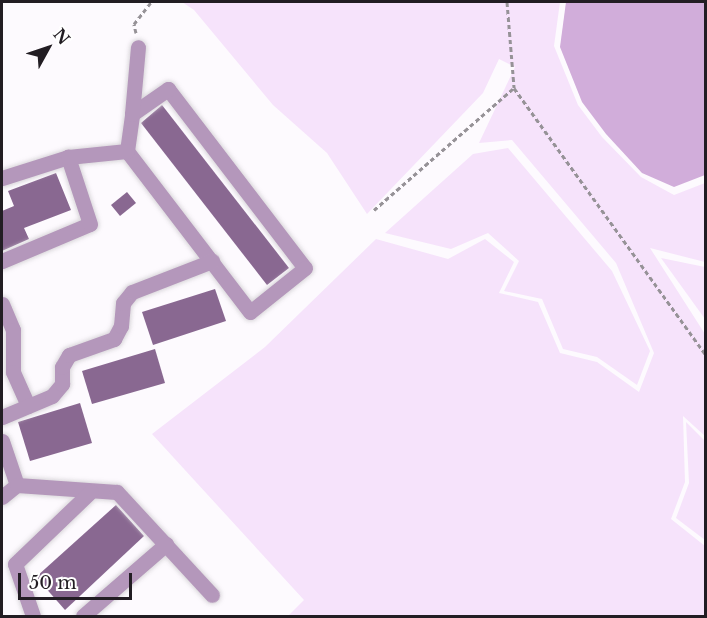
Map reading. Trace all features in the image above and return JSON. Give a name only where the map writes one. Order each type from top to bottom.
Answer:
[{"type":"lane","points":[[132,114],[168,89],[305,268],[250,312],[127,151],[138,47]]},
{"type":"lane","points":[[2,178],[68,157],[127,151]]},
{"type":"lane","points":[[2,261],[90,224],[68,157]]},
{"type":"lane","points":[[2,417],[52,396],[62,384],[62,367],[69,355],[114,339],[121,326],[123,303],[132,292],[212,261]]},
{"type":"lane","points":[[2,304],[12,330],[13,372],[28,406]]},
{"type":"lane","points":[[2,441],[17,485]]},
{"type":"lane","points":[[2,497],[17,485],[117,492],[212,595]]},
{"type":"lane","points":[[33,616],[15,564],[91,490]]},
{"type":"lane","points":[[83,616],[166,544]]},
{"type":"path","points":[[138,47],[134,24],[151,2]]},
{"type":"path","points":[[507,2],[514,88],[705,355]]},
{"type":"path","points":[[374,210],[514,88]]},
{"type":"shaded area","points":[[182,2],[560,2],[554,46],[578,105],[602,137],[641,177],[674,195],[705,183],[705,262],[650,248],[705,334],[705,436],[683,416],[685,482],[671,519],[705,546],[705,616],[288,616],[304,600],[152,434],[265,347],[376,239],[448,259],[485,239],[514,262],[499,293],[538,302],[560,353],[597,362],[639,392],[654,353],[616,263],[512,140],[479,143],[515,67],[499,59],[483,93],[367,214],[327,153],[273,105],[194,10]]},
{"type":"shaded area","points":[[566,2],[705,2],[705,175],[674,187],[642,173],[606,134],[582,102],[560,47]]},
{"type":"shaded area","points":[[508,148],[612,271],[650,351],[637,385],[597,357],[563,349],[542,299],[504,291],[519,261],[488,233],[451,249],[385,233],[473,154]]},
{"type":"shaded area","points":[[661,258],[705,267],[705,319]]},
{"type":"shaded area","points":[[686,422],[705,441],[705,540],[676,518],[689,483]]},
{"type":"building","points":[[162,105],[289,268],[267,285],[141,123]]},
{"type":"building","points":[[56,173],[71,210],[24,228],[29,239],[2,251],[2,211],[14,206],[8,191]]},
{"type":"building","points":[[127,192],[136,203],[120,216],[111,205]]},
{"type":"building","points":[[215,289],[226,321],[153,345],[142,312]]},
{"type":"building","points":[[155,349],[165,383],[92,404],[82,371]]},
{"type":"building","points":[[80,403],[92,443],[30,461],[18,422]]},
{"type":"building","points":[[116,505],[144,536],[65,610],[36,577]]}]
